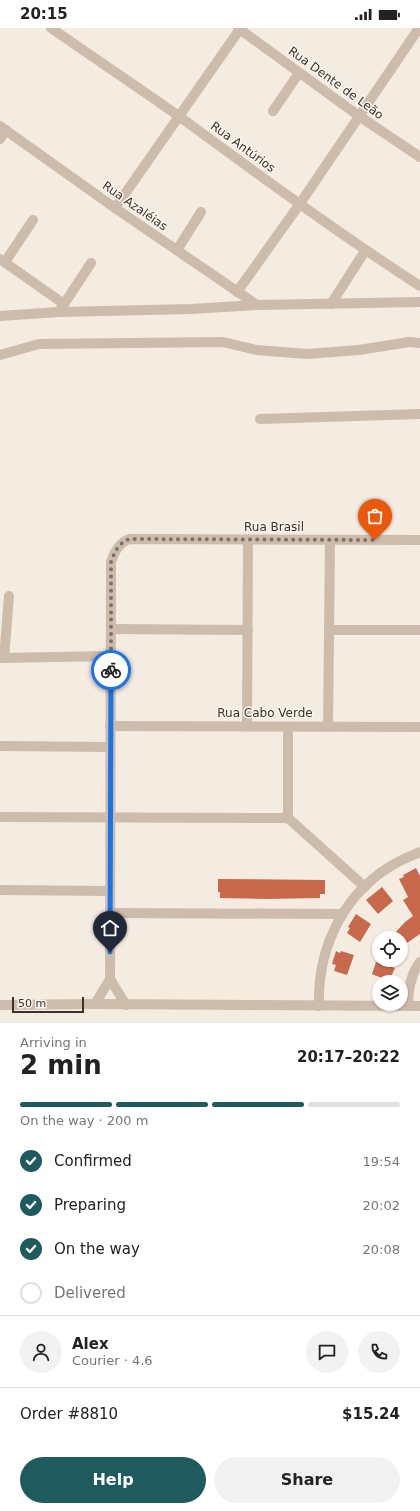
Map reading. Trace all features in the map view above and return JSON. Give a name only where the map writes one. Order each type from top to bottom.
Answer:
[{"type":"street","name":"Rua Antúrios","points":[[51,28],[179,116],[299,205],[420,286]]},
{"type":"street","points":[[115,208],[239,28]]},
{"type":"street","name":"Rua Dente de Leão","points":[[239,28],[359,116],[420,157]]},
{"type":"street","points":[[237,292],[299,205],[419,28]]},
{"type":"street","points":[[273,111],[299,73]]},
{"type":"street","points":[[0,139],[3,128]]},
{"type":"street","name":"Rua Azaléias","points":[[3,128],[256,306]]},
{"type":"street","points":[[177,250],[201,212]]},
{"type":"street","points":[[33,220],[3,260],[61,308]]},
{"type":"street","points":[[331,304],[366,251]]},
{"type":"street","points":[[61,308],[91,263]]},
{"type":"street","points":[[0,316],[61,308],[185,309],[420,302]]},
{"type":"street","points":[[0,355],[39,344],[223,342],[256,350],[307,354],[359,350],[408,342],[420,343]]},
{"type":"street","points":[[260,419],[420,414]]},
{"type":"street","name":"Rua Brasil","points":[[111,629],[111,562],[121,543],[129,539],[420,540]]},
{"type":"street","points":[[247,726],[248,540]]},
{"type":"street","points":[[328,727],[330,540]]},
{"type":"street","points":[[9,596],[2,658],[111,656]]},
{"type":"street","points":[[95,1004],[110,978],[111,629],[248,630]]},
{"type":"street","points":[[329,630],[420,630]]},
{"type":"street","name":"Rua Cabo Verde","points":[[110,726],[420,727]]},
{"type":"street","points":[[288,727],[288,818]]},
{"type":"street","points":[[0,746],[110,747]]},
{"type":"street","points":[[0,817],[288,818],[364,887]]},
{"type":"street","points":[[319,1006],[318,989],[322,963],[329,938],[341,914],[357,894],[376,876],[398,862],[420,852]]},
{"type":"street","points":[[0,890],[110,891]]},
{"type":"street","points":[[110,913],[341,914]]},
{"type":"street","points":[[420,962],[409,986],[408,1006],[420,1006]]},
{"type":"street","points":[[110,978],[126,1004]]},
{"type":"street","points":[[0,1005],[126,1004],[372,1006]]},
{"type":"building","points":[[416,868],[420,876],[420,934],[408,942],[408,931],[397,931],[413,916],[403,900],[408,897],[399,879],[404,877],[403,875]]},
{"type":"building","points":[[218,879],[325,880],[325,894],[320,894],[320,898],[220,898],[220,892],[218,892]]},
{"type":"building","points":[[382,887],[393,901],[378,914],[366,900]]},
{"type":"building","points":[[356,914],[371,924],[360,942],[347,933],[350,928],[348,927]]},
{"type":"building","points":[[336,951],[354,955],[347,975],[334,971],[336,965],[332,964]]},
{"type":"building","points":[[374,967],[395,968],[392,975],[372,974]]},
{"type":"way so far","points":[[111,670],[111,562],[121,543],[129,539],[375,540]]},
{"type":"route","points":[[110,952],[111,670]]}]
